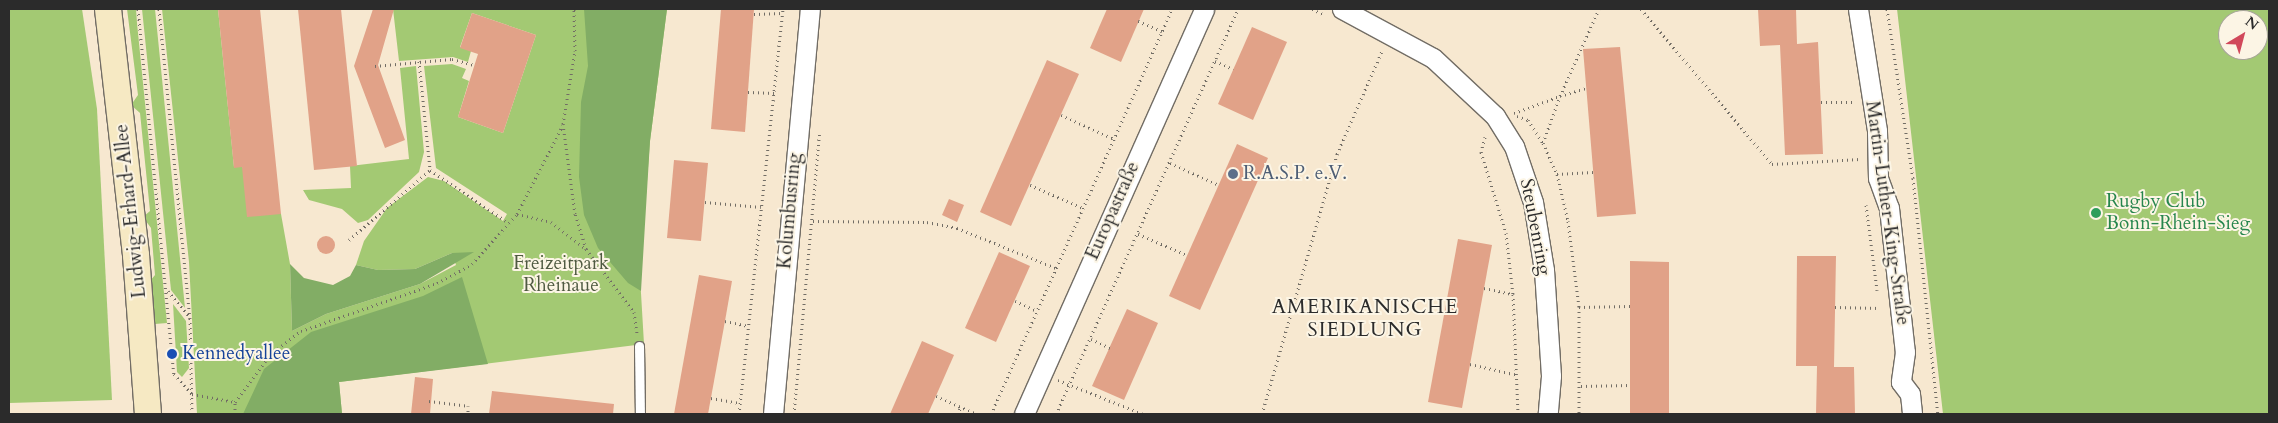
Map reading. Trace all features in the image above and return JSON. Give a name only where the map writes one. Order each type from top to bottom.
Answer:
[{"type":"main road","name":"Ludwig-Erhard-Allee","points":[[108,9],[136,255],[148,414]]},
{"type":"street","name":"Kolumbusring","points":[[773,414],[810,9]]},
{"type":"street","name":"Europastraße","points":[[1024,414],[1204,9]]},
{"type":"street","name":"Steubenring","points":[[1342,9],[1433,58],[1495,116],[1514,146],[1533,202],[1544,270],[1551,376],[1548,414]]},
{"type":"street","name":"Martin-Luther-King-Straße","points":[[1858,9],[1877,131],[1878,178],[1890,218],[1905,352],[1901,382],[1910,394],[1912,414]]},
{"type":"lane","points":[[639,346],[640,414]]},
{"type":"path","points":[[138,9],[174,374],[192,394],[235,402]]},
{"type":"path","points":[[159,9],[190,318],[192,414]]},
{"type":"path","points":[[574,9],[575,51],[563,124],[575,214],[586,248]]},
{"type":"path","points":[[991,414],[1172,9]]},
{"type":"path","points":[[1056,414],[1238,9]]},
{"type":"path","points":[[1543,143],[1560,96],[1599,9]]},
{"type":"path","points":[[1640,9],[1772,164],[1860,159]]},
{"type":"path","points":[[1887,9],[1913,178],[1938,414]]},
{"type":"path","points":[[739,414],[783,11],[754,14]]},
{"type":"path","points":[[1138,22],[1162,31]]},
{"type":"path","points":[[1262,414],[1337,154],[1384,46]]},
{"type":"path","points":[[376,66],[452,59],[474,65]]},
{"type":"path","points":[[419,61],[430,170]]},
{"type":"path","points":[[1215,61],[1233,69]]},
{"type":"path","points":[[1579,414],[1581,386],[1579,307],[1557,174],[1543,143],[1528,120],[1511,114],[1586,88]]},
{"type":"path","points":[[748,92],[774,93]]},
{"type":"path","points":[[1852,92],[1854,111]]},
{"type":"path","points":[[1821,102],[1853,102]]},
{"type":"path","points":[[1061,115],[1114,139]]},
{"type":"path","points":[[235,414],[235,402],[270,355],[302,331],[437,283],[472,264],[518,214],[563,124]]},
{"type":"path","points":[[1488,130],[1481,152],[1506,233],[1513,294],[1518,375],[1518,414]]},
{"type":"path","points":[[1859,149],[1862,168]]},
{"type":"path","points":[[1170,163],[1219,185]]},
{"type":"path","points":[[430,170],[509,223]]},
{"type":"path","points":[[349,240],[430,170]]},
{"type":"path","points":[[1557,174],[1593,172]]},
{"type":"path","points":[[1030,185],[1083,208]]},
{"type":"path","points":[[1865,196],[1881,318]]},
{"type":"path","points":[[705,202],[761,206]]},
{"type":"path","points":[[518,214],[551,222],[586,248],[634,312],[639,346]]},
{"type":"path","points":[[794,414],[813,221],[927,222],[957,228],[1056,268]]},
{"type":"path","points":[[1138,234],[1187,255]]},
{"type":"path","points":[[1484,288],[1513,294]]},
{"type":"path","points":[[167,290],[190,318]]},
{"type":"path","points":[[1015,301],[1037,311]]},
{"type":"path","points":[[1579,307],[1630,306]]},
{"type":"path","points":[[1835,307],[1880,308]]},
{"type":"path","points":[[725,321],[748,326]]},
{"type":"path","points":[[1091,339],[1110,348]]},
{"type":"path","points":[[1015,360],[1069,385],[1143,414]]},
{"type":"path","points":[[1470,364],[1518,375]]},
{"type":"path","points":[[1581,386],[1630,385]]},
{"type":"path","points":[[936,396],[977,414]]},
{"type":"path","points":[[711,398],[740,403]]},
{"type":"path","points":[[429,401],[468,406],[468,414]]},
{"type":"path","points":[[957,414],[960,407]]},
{"type":"green space","points":[[9,9],[82,9],[97,109],[112,400],[9,403]]},
{"type":"green space","points":[[127,9],[136,9],[167,323],[155,324],[150,281],[155,275],[151,228],[143,217],[150,211],[140,113],[131,105],[138,95]]},
{"type":"green space","points":[[142,9],[155,9],[185,308],[171,290]]},
{"type":"green space","name":"Freizeitpark Rheinaue","points":[[162,9],[218,9],[234,167],[242,167],[281,214],[290,264],[292,331],[326,314],[420,284],[456,265],[452,253],[415,269],[378,270],[356,265],[364,241],[387,208],[428,177],[444,181],[503,221],[507,214],[436,168],[424,66],[452,64],[466,69],[462,78],[469,81],[458,117],[503,133],[536,35],[472,13],[460,47],[471,51],[468,62],[453,57],[399,61],[393,9],[667,9],[650,141],[640,276],[644,344],[339,382],[342,414],[197,414],[189,262]]},
{"type":"green space","points":[[584,9],[667,9],[650,141],[641,291],[628,283],[598,248],[584,215],[579,177],[581,102],[588,66]]},
{"type":"green space","name":"Rugby Club Bonn-Rhein-Sieg","points":[[1897,9],[2269,9],[2269,414],[1943,414]]},
{"type":"green space","points":[[416,66],[424,152],[419,172],[368,220],[358,223],[342,209],[309,200],[303,190],[351,188],[350,166],[409,159],[400,68]]},
{"type":"green space","points":[[474,252],[420,284],[326,314],[292,331],[290,264],[304,278],[333,285],[350,276],[356,265],[378,270],[415,269],[452,253]]},
{"type":"green space","points":[[462,277],[488,364],[339,382],[342,414],[243,414],[264,369],[311,332],[423,296]]},
{"type":"green space","points":[[173,304],[186,321],[189,368],[182,377],[177,372]]},
{"type":"building","points":[[218,9],[260,9],[281,214],[247,217],[242,167],[234,168]]},
{"type":"building","points":[[298,9],[341,9],[357,166],[314,170]]},
{"type":"building","points":[[373,9],[394,9],[378,65],[405,140],[385,148],[354,66]]},
{"type":"building","points":[[721,9],[754,9],[745,132],[711,129]]},
{"type":"building","points":[[1107,9],[1144,9],[1121,62],[1090,48]]},
{"type":"building","points":[[1758,9],[1796,9],[1797,44],[1818,42],[1823,154],[1785,155],[1780,45],[1760,46]]},
{"type":"building","points":[[472,13],[536,35],[503,133],[458,117],[478,54],[460,48]]},
{"type":"building","points":[[1252,27],[1287,42],[1253,120],[1218,104]]},
{"type":"building","points":[[1620,47],[1636,214],[1597,217],[1583,49]]},
{"type":"building","points":[[1047,60],[1079,74],[1011,226],[980,212]]},
{"type":"building","points":[[1237,144],[1268,158],[1200,310],[1169,296]]},
{"type":"building","points":[[674,160],[708,163],[701,241],[667,238]]},
{"type":"building","points":[[949,199],[964,205],[957,222],[942,215]]},
{"type":"building","points":[[326,236],[332,239],[335,245],[332,251],[326,254],[320,251],[317,245],[320,239]]},
{"type":"building","points":[[1458,239],[1492,245],[1462,408],[1428,402]]},
{"type":"building","points":[[999,252],[1030,266],[996,342],[965,328]]},
{"type":"building","points":[[1797,256],[1836,256],[1834,367],[1854,367],[1855,414],[1816,414],[1817,366],[1796,366]]},
{"type":"building","points":[[1630,261],[1669,262],[1669,414],[1630,414]]},
{"type":"building","points":[[699,275],[732,281],[725,321],[708,414],[674,414]]},
{"type":"building","points":[[1127,309],[1158,323],[1124,400],[1092,386]]},
{"type":"building","points":[[922,341],[954,355],[928,414],[890,414]]},
{"type":"building","points":[[415,377],[433,379],[430,414],[411,414]]},
{"type":"building","points":[[492,391],[614,404],[613,414],[489,414]]},
{"type":"place","name":"R.A.S.P. e.V.","points":[[1233,174]]},
{"type":"place","name":"Rugby Club Bonn-Rhein-Sieg","points":[[2096,213]]},
{"type":"place","name":"Kennedyallee","points":[[172,354]]},
{"type":"district","name":"AMERIKANISCHE SIEDLUNG","points":[[1365,318]]}]
